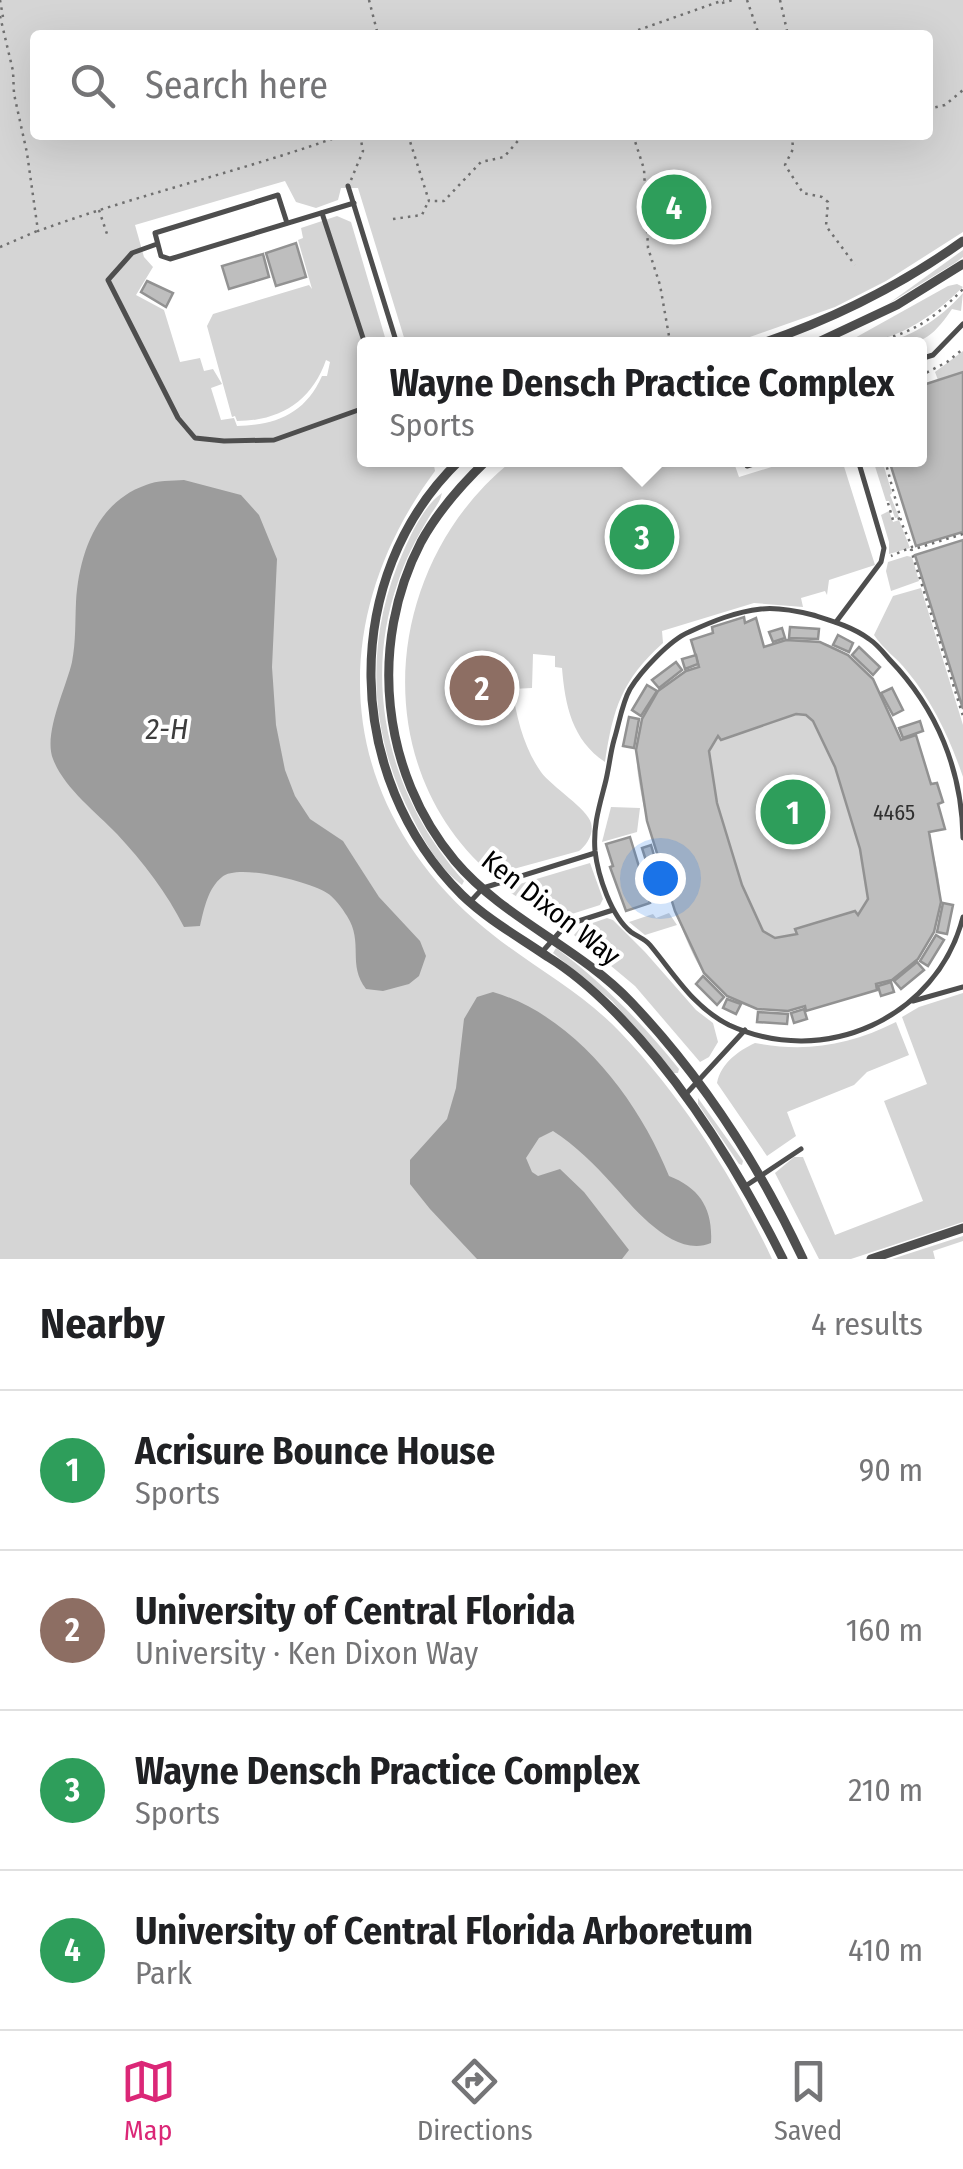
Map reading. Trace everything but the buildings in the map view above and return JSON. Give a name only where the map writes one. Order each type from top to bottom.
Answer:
[{"type":"street","points":[[779,337],[818,323],[897,284],[963,241]]},
{"type":"street","points":[[837,337],[963,264]]},
{"type":"street","points":[[818,323],[825,337]]},
{"type":"street","name":"Ken Dixon Way","points":[[449,467],[413,519],[387,572],[373,632],[370,691],[380,758],[390,787],[420,844],[470,902],[542,952],[612,1009],[684,1095],[722,1148],[783,1259]]},
{"type":"street","points":[[457,467],[467,480]]},
{"type":"street","name":"Ken Dixon Way","points":[[480,467],[444,507],[409,568],[397,604],[388,680],[399,756],[414,796],[456,861],[483,888],[602,975],[629,1000],[699,1083],[760,1177],[803,1259]]},
{"type":"street","points":[[870,1259],[963,1228]]},
{"type":"lane","points":[[348,186],[395,337]]},
{"type":"lane","points":[[287,224],[278,195],[155,233],[161,256],[170,259],[354,204]]},
{"type":"lane","points":[[322,213],[363,337]]},
{"type":"lane","points":[[158,244],[132,253],[108,280],[178,418],[196,438],[274,440],[357,410]]},
{"type":"lane","points":[[927,357],[934,355],[963,324]]},
{"type":"lane","points":[[836,622],[882,557],[884,548],[860,467]]},
{"type":"lane","points":[[963,838],[961,796],[949,754],[929,709],[906,677],[870,639],[836,622],[796,610],[764,608],[722,617],[675,638],[630,690],[596,814],[595,853],[614,910],[630,931],[647,942],[672,978],[697,1003],[728,1024],[771,1039],[836,1040],[872,1028],[924,991],[948,958],[963,917]]},
{"type":"lane","points":[[470,902],[483,888],[595,853]]},
{"type":"lane","points":[[542,952],[566,925],[614,910]]},
{"type":"lane","points":[[910,1002],[963,987]]},
{"type":"lane","points":[[684,1095],[745,1030]]},
{"type":"lane","points":[[744,1187],[801,1149]]},
{"type":"path","points":[[0,0],[38,231]]},
{"type":"path","points":[[369,0],[377,30]]},
{"type":"path","points":[[639,30],[734,0]]},
{"type":"path","points":[[748,0],[757,30]]},
{"type":"path","points":[[780,0],[787,30]]},
{"type":"path","points":[[933,108],[945,104],[963,90]]},
{"type":"path","points":[[0,247],[98,210],[328,140]]},
{"type":"path","points":[[348,186],[363,152],[361,140]]},
{"type":"path","points":[[393,219],[422,216],[429,200],[410,140]]},
{"type":"path","points":[[429,200],[444,201],[481,162],[504,157],[519,140]]},
{"type":"path","points":[[635,140],[644,169],[648,248],[660,285],[669,336]]},
{"type":"path","points":[[792,140],[793,149],[785,165],[804,193],[828,202],[826,226],[854,264]]},
{"type":"path","points":[[98,210],[108,237]]},
{"type":"path","points":[[896,337],[934,316],[963,289]]},
{"type":"path","points":[[927,372],[963,349]]},
{"type":"path","points":[[887,467],[963,716]]},
{"type":"path","points":[[888,504],[893,520],[902,518]]},
{"type":"path","points":[[882,557],[963,534]]},
{"type":"shaded area","points":[[0,0],[963,0],[963,232],[886,281],[835,307],[750,337],[404,337],[358,188],[341,188],[338,200],[316,208],[296,202],[285,181],[135,225],[144,257],[153,267],[136,295],[164,310],[180,362],[200,358],[204,371],[213,369],[222,384],[211,388],[221,420],[234,418],[237,426],[288,415],[307,400],[322,376],[327,376],[330,362],[326,360],[312,387],[292,406],[267,417],[237,421],[235,416],[232,417],[207,326],[213,314],[309,285],[312,289],[298,240],[303,238],[301,228],[337,216],[351,222],[385,337],[357,337],[357,467],[434,467],[435,471],[399,528],[375,586],[362,645],[361,704],[371,762],[394,818],[428,871],[475,920],[603,1016],[665,1084],[741,1198],[772,1259],[0,1259]]},
{"type":"shaded area","points":[[963,250],[963,257],[955,263],[888,304]]},
{"type":"shaded area","points":[[948,286],[963,287],[909,328],[888,337],[857,337]]},
{"type":"shaded area","points":[[963,293],[961,311],[952,309],[927,337],[901,337],[923,327]]},
{"type":"shaded area","points":[[963,351],[963,372],[938,380],[935,372]]},
{"type":"shaded area","points":[[506,467],[735,467],[739,477],[771,467],[844,467],[875,565],[829,580],[827,595],[825,591],[801,598],[803,607],[754,603],[662,631],[663,643],[638,670],[622,696],[605,762],[585,743],[572,721],[562,668],[555,667],[555,656],[533,654],[532,688],[512,689],[522,733],[541,772],[583,811],[592,831],[579,851],[492,875],[451,829],[423,778],[408,722],[406,664],[416,607],[437,552],[470,503]]},
{"type":"shaded area","points":[[875,467],[884,467],[899,517],[895,518]]},
{"type":"shaded area","points":[[442,493],[398,582],[387,622],[383,701],[401,778],[418,815],[464,881],[462,885],[427,845],[397,785],[380,719],[376,685],[382,617],[391,583],[415,526]]},
{"type":"shaded area","points":[[889,511],[893,522],[899,520],[910,548],[889,554],[881,515]]},
{"type":"shaded area","points":[[912,557],[919,581],[891,591],[888,562]]},
{"type":"shaded area","points":[[921,588],[963,725],[963,777],[925,695],[874,635],[893,596]]},
{"type":"shaded area","points":[[744,617],[746,622],[756,618],[764,646],[793,640],[817,641],[853,660],[879,694],[901,739],[916,735],[931,784],[937,783],[943,802],[938,804],[945,829],[929,833],[940,895],[938,917],[928,943],[911,964],[876,984],[877,990],[806,1011],[805,1006],[774,1010],[743,1005],[703,972],[681,927],[641,795],[637,746],[649,708],[665,687],[699,667],[691,640],[713,633],[712,627]]},
{"type":"shaded area","points":[[611,807],[640,808],[637,832],[602,842]]},
{"type":"shaded area","points":[[590,863],[603,899],[600,905],[553,920],[511,893],[513,886]]},
{"type":"shaded area","points":[[669,913],[677,925],[645,935],[629,922],[653,914],[656,918]]},
{"type":"shaded area","points":[[607,918],[713,1023],[718,1042],[709,1057],[700,1062],[635,986],[574,935],[581,927]]},
{"type":"shaded area","points":[[556,948],[622,1005],[679,1069],[678,1073],[612,1001],[553,953]]},
{"type":"shaded area","points":[[963,993],[963,1222],[851,1259],[819,1259],[775,1173],[794,1157],[803,1157],[835,1235],[923,1201],[884,1101],[927,1084],[902,1017],[919,1007]]},
{"type":"shaded area","points":[[896,1022],[909,1055],[867,1072],[854,1085],[787,1112],[796,1136],[767,1156],[717,1083],[731,1058],[755,1043],[827,1045]]},
{"type":"shaded area","points":[[698,1098],[743,1161],[742,1165],[698,1104]]},
{"type":"shaded area","points":[[963,1236],[963,1241],[933,1251],[935,1259],[892,1259]]},
{"type":"water","name":"2-H","points":[[184,480],[241,495],[259,515],[277,559],[272,667],[276,725],[285,770],[310,819],[343,841],[379,897],[420,941],[426,956],[419,976],[409,984],[383,991],[366,989],[357,971],[352,926],[343,910],[327,893],[291,879],[230,873],[213,887],[200,926],[184,927],[145,867],[73,790],[53,759],[51,737],[73,654],[81,565],[94,532],[103,517],[129,493],[155,482]]},
{"type":"water","points":[[493,992],[551,1020],[600,1064],[640,1118],[669,1176],[689,1187],[702,1201],[710,1220],[711,1243],[683,1244],[656,1228],[584,1156],[553,1131],[539,1138],[526,1158],[532,1172],[538,1176],[560,1169],[584,1192],[629,1250],[622,1259],[477,1259],[430,1209],[410,1184],[410,1160],[447,1119],[456,1088],[464,1019],[477,997]]},
{"type":"place","name":"University of Central Florida Arboretum","points":[[674,207]]},
{"type":"place","name":"Wayne Densch Practice Complex","points":[[642,537]]},
{"type":"place","name":"University of Central Florida","points":[[482,688]]},
{"type":"place","name":"Acrisure Bounce House","points":[[793,812]]}]
